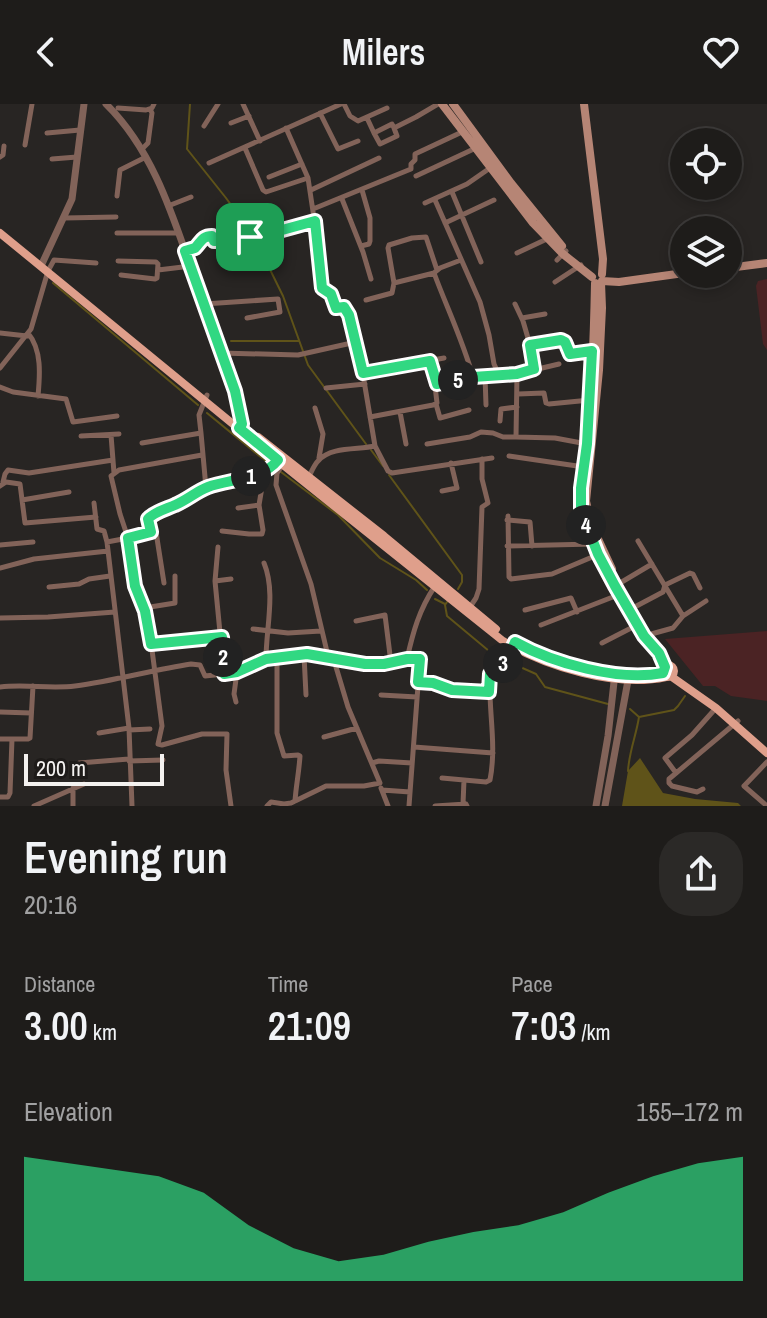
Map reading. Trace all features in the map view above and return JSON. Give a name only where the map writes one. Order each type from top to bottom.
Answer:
[{"type":"main road","points":[[440,104],[466,130],[562,255],[598,277],[624,280],[670,275]]},
{"type":"main road","points":[[453,104],[466,130]]},
{"type":"main road","points":[[581,104],[603,259],[598,277],[581,511],[598,554],[668,672],[737,722],[767,753]]},
{"type":"main road","points":[[0,226],[282,460],[514,645],[542,657],[615,676],[629,678],[668,672],[767,746]]},
{"type":"main road","points":[[0,233],[45,266]]},
{"type":"main road","points":[[742,266],[767,263]]},
{"type":"main road","points":[[598,277],[602,308],[599,370],[586,501],[594,532],[618,588]]},
{"type":"main road","points":[[631,609],[638,625],[647,635]]},
{"type":"street","points":[[25,145],[32,104]]},
{"type":"street","points":[[0,368],[31,329],[45,266],[72,199],[84,104]]},
{"type":"street","points":[[106,104],[118,109],[152,107],[148,143],[144,153],[120,170],[117,196]]},
{"type":"street","points":[[204,126],[218,104]]},
{"type":"street","points":[[243,104],[260,141]]},
{"type":"street","points":[[209,163],[342,104],[358,121],[387,108]]},
{"type":"street","points":[[394,128],[440,104]]},
{"type":"street","points":[[118,109],[144,153],[179,233],[235,391],[241,426]]},
{"type":"street","points":[[320,113],[338,149],[358,141]]},
{"type":"street","points":[[231,123],[249,116]]},
{"type":"street","points":[[367,118],[374,133],[380,144],[397,136],[392,124],[374,133]]},
{"type":"street","points":[[286,128],[308,178],[322,288],[331,294],[336,308],[344,307],[349,315],[363,373],[375,446],[388,471],[392,473],[492,458]]},
{"type":"street","points":[[47,133],[80,130]]},
{"type":"street","points":[[313,209],[411,169],[415,154],[466,130]]},
{"type":"street","points":[[0,157],[4,146]]},
{"type":"street","points":[[416,176],[479,147]]},
{"type":"street","points":[[245,148],[266,192],[308,178]]},
{"type":"street","points":[[52,159],[77,157]]},
{"type":"street","points":[[310,190],[379,158]]},
{"type":"street","points":[[269,177],[302,164]]},
{"type":"street","points":[[425,203],[452,192],[493,166]]},
{"type":"street","points":[[361,246],[370,241],[370,218],[362,190]]},
{"type":"street","points":[[452,192],[481,262]]},
{"type":"street","points":[[168,206],[191,197]]},
{"type":"street","points":[[342,199],[371,279]]},
{"type":"street","points":[[435,200],[480,302],[499,375]]},
{"type":"street","points":[[445,223],[494,200]]},
{"type":"street","points":[[64,218],[116,217]]},
{"type":"street","points":[[185,251],[195,248],[201,239],[209,236],[217,241],[245,231],[253,238],[315,221]]},
{"type":"street","points":[[117,233],[179,233]]},
{"type":"street","points":[[366,300],[391,294],[394,283],[388,246],[426,237],[447,310],[465,348],[473,377]]},
{"type":"street","points":[[517,253],[550,237]]},
{"type":"street","points":[[45,266],[55,259],[96,263]]},
{"type":"street","points":[[394,283],[436,272],[461,260]]},
{"type":"street","points":[[118,261],[156,262],[158,270],[155,279],[121,275]]},
{"type":"street","points":[[158,270],[191,266]]},
{"type":"street","points":[[555,282],[580,266]]},
{"type":"street","points":[[204,304],[278,299],[280,312],[247,318]]},
{"type":"street","points":[[515,304],[530,345],[534,369]]},
{"type":"street","points":[[521,318],[545,314]]},
{"type":"street","points":[[0,333],[27,335],[36,345],[38,396]]},
{"type":"street","points":[[530,345],[561,340],[570,354],[592,351]]},
{"type":"street","points":[[221,353],[302,354],[356,342]]},
{"type":"street","points":[[363,373],[444,358]]},
{"type":"street","points":[[430,361],[437,384],[436,404],[440,418],[469,410]]},
{"type":"street","points":[[437,384],[473,377],[517,374],[559,364]]},
{"type":"street","points":[[516,437],[517,374]]},
{"type":"street","points":[[485,376],[486,405]]},
{"type":"street","points":[[326,388],[365,384]]},
{"type":"street","points":[[0,387],[13,392],[67,400],[73,422],[117,416]]},
{"type":"street","points":[[518,394],[544,393],[549,404],[590,400]]},
{"type":"street","points":[[206,398],[199,415],[206,488]]},
{"type":"street","points":[[370,417],[436,404]]},
{"type":"street","points":[[500,421],[501,409],[517,407]]},
{"type":"street","points":[[308,479],[319,459],[323,434],[315,408]]},
{"type":"street","points":[[400,412],[406,444]]},
{"type":"street","points":[[427,444],[470,437],[481,432],[503,437],[555,438],[587,444]]},
{"type":"street","points":[[142,443],[201,433]]},
{"type":"street","points":[[81,436],[119,434]]},
{"type":"street","points":[[111,435],[114,473]]},
{"type":"street","points":[[319,459],[337,451],[375,446]]},
{"type":"street","points":[[202,455],[119,470],[111,476],[128,538],[135,586],[149,627],[162,726],[158,744],[202,734],[227,734],[226,770],[231,806]]},
{"type":"street","points":[[509,456],[584,467]]},
{"type":"street","points":[[468,610],[479,589],[482,507],[488,503],[482,479],[482,459]]},
{"type":"street","points":[[96,517],[25,523],[20,484],[2,484],[8,470],[29,473],[113,460]]},
{"type":"street","points":[[151,532],[148,517],[206,488],[257,473],[282,460]]},
{"type":"street","points":[[282,460],[276,485],[305,567],[330,657],[388,806]]},
{"type":"street","points":[[442,491],[457,488],[451,463]]},
{"type":"street","points":[[222,531],[262,534],[259,505],[262,487],[257,473]]},
{"type":"street","points":[[22,500],[69,492]]},
{"type":"street","points":[[94,503],[97,530],[104,531],[107,542],[129,729],[132,806]]},
{"type":"street","points":[[238,508],[259,505]]},
{"type":"street","points":[[532,546],[530,522],[508,518],[511,579],[552,574],[598,554]]},
{"type":"street","points":[[107,542],[156,532],[164,583]]},
{"type":"street","points":[[638,541],[683,616]]},
{"type":"street","points":[[0,545],[33,542]]},
{"type":"street","points":[[507,546],[594,544]]},
{"type":"street","points":[[218,547],[215,581],[224,674]]},
{"type":"street","points":[[0,568],[34,559],[108,551]]},
{"type":"street","points":[[264,563],[268,574],[266,659]]},
{"type":"street","points":[[541,625],[577,612],[652,564]]},
{"type":"street","points":[[665,585],[692,573],[700,588]]},
{"type":"street","points":[[49,587],[111,576]]},
{"type":"street","points":[[143,608],[175,603],[175,576]]},
{"type":"street","points":[[215,581],[231,579]]},
{"type":"street","points":[[407,659],[416,622],[436,584]]},
{"type":"street","points":[[631,609],[663,592],[665,585]]},
{"type":"street","points":[[525,610],[571,598],[577,612]]},
{"type":"street","points":[[647,635],[673,628],[683,616],[706,601]]},
{"type":"street","points":[[0,618],[115,612]]},
{"type":"street","points":[[356,621],[386,616],[391,663]]},
{"type":"street","points":[[602,643],[638,625]]},
{"type":"street","points":[[253,629],[288,633],[321,631]]},
{"type":"street","points":[[151,644],[222,637]]},
{"type":"street","points":[[442,778],[490,780],[493,723],[490,674],[505,660],[514,645]]},
{"type":"street","points":[[304,655],[306,695]]},
{"type":"street","points":[[0,687],[76,686],[198,664],[205,676],[237,672],[266,659],[304,655],[365,664],[420,659],[409,806]]},
{"type":"street","points":[[277,657],[278,738],[284,756],[300,756],[295,801]]},
{"type":"street","points":[[236,702],[237,672]]},
{"type":"street","points":[[596,806],[615,676]]},
{"type":"street","points":[[605,806],[629,678]]},
{"type":"street","points":[[418,682],[433,683],[452,690],[489,692]]},
{"type":"street","points":[[0,739],[30,738],[33,686]]},
{"type":"street","points":[[381,695],[417,697]]},
{"type":"street","points":[[676,773],[665,758],[692,735],[716,708]]},
{"type":"street","points":[[0,712],[31,713]]},
{"type":"street","points":[[703,789],[697,792],[672,786],[669,779],[737,722]]},
{"type":"street","points":[[324,737],[357,728]]},
{"type":"street","points":[[99,733],[150,729]]},
{"type":"street","points":[[0,797],[8,797],[10,793],[12,739]]},
{"type":"street","points":[[414,747],[493,753]]},
{"type":"street","points":[[79,763],[163,760]]},
{"type":"street","points":[[767,762],[744,786],[767,806]]},
{"type":"street","points":[[372,763],[412,763]]},
{"type":"street","points":[[435,806],[465,805],[464,780]]},
{"type":"street","points":[[34,806],[84,784]]},
{"type":"street","points":[[267,806],[271,802],[284,804],[295,801],[326,786],[381,787],[410,792]]},
{"type":"street","points":[[73,788],[73,806]]},
{"type":"shaded area","points":[[767,279],[767,350],[763,344],[756,286],[758,281]]},
{"type":"shaded area","points":[[767,631],[767,701],[731,696],[715,686],[703,686],[665,639]]},
{"type":"shaded area","points":[[640,758],[663,793],[738,803],[741,806],[622,806],[628,771]]},
{"type":"waterway","points":[[190,104],[187,149],[253,235]]},
{"type":"waterway","points":[[256,241],[283,296],[308,365],[366,444]]},
{"type":"waterway","points":[[53,283],[198,405]]},
{"type":"waterway","points":[[231,341],[298,341]]},
{"type":"waterway","points":[[207,413],[268,463]]},
{"type":"waterway","points":[[371,450],[383,466]]},
{"type":"waterway","points":[[281,472],[338,515],[380,558],[427,590]]},
{"type":"waterway","points":[[389,475],[462,575],[458,589]]},
{"type":"waterway","points":[[435,599],[445,604]]},
{"type":"waterway","points":[[447,602],[447,616],[495,656],[536,674],[545,687],[608,704]]},
{"type":"waterway","points":[[639,717],[674,710],[685,696]]},
{"type":"waterway","points":[[628,771],[639,717],[630,709]]},
{"type":"route","points":[[315,221],[322,288],[331,294],[336,308],[344,307],[349,315],[363,373],[430,361],[437,384],[534,369],[530,345],[561,340],[572,355],[592,351],[581,511],[615,586],[644,636],[659,653],[665,667],[663,673],[637,676],[576,666],[542,657],[515,642],[511,653],[490,674],[489,692],[452,690],[433,683],[418,682],[420,659],[365,664],[307,654],[266,659],[243,670],[224,674],[222,637],[151,644],[145,611],[135,586],[128,538],[151,532],[148,517],[151,515],[179,504],[206,488],[271,467],[278,460],[239,428],[242,424],[235,391],[185,251],[197,247],[201,239],[209,236],[217,241],[245,231],[250,237],[256,238],[315,221]]}]
